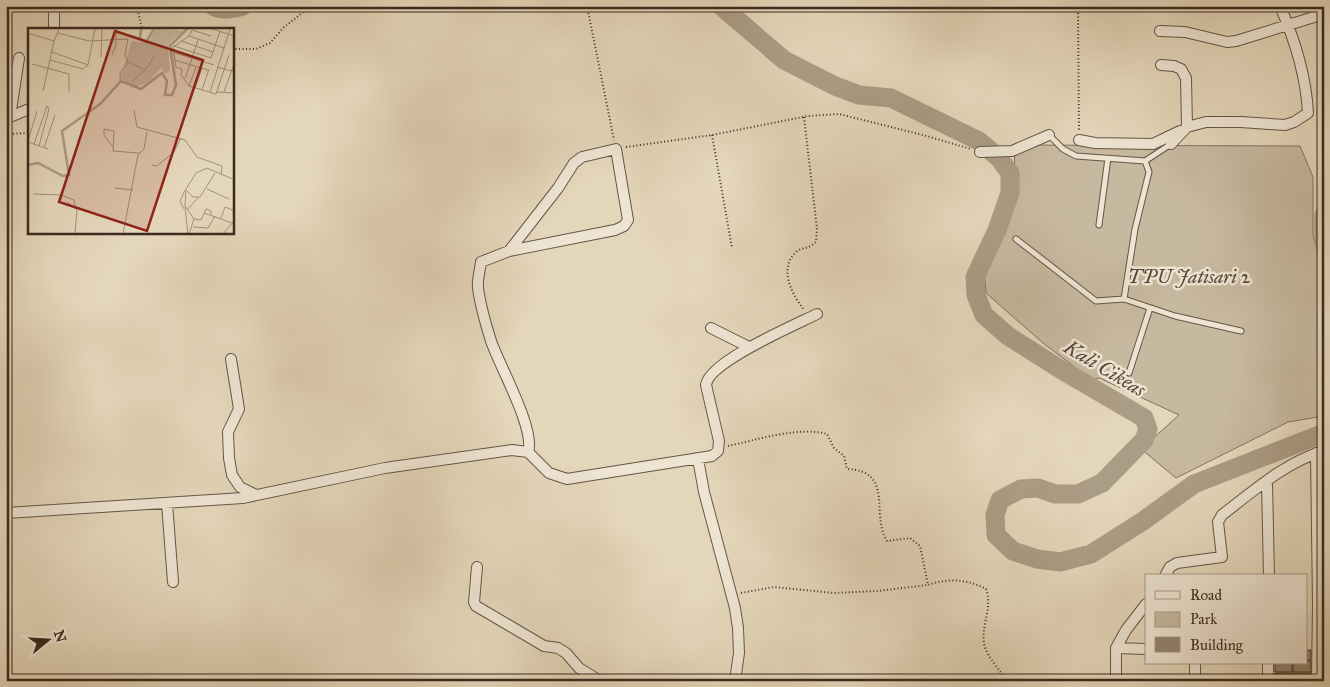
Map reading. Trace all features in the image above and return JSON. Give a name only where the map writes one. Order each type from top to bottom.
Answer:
[{"type":"street","points":[[54,6],[54,28]]},
{"type":"street","points":[[1079,140],[1095,143],[1153,144],[1177,132],[1206,122],[1284,125],[1294,122],[1308,113],[1307,94],[1296,46],[1280,6]]},
{"type":"street","points":[[1160,30],[1185,32],[1226,42],[1236,42],[1324,14]]},
{"type":"street","points":[[8,119],[19,58]]},
{"type":"street","points":[[1161,65],[1174,66],[1181,69],[1186,78],[1186,129],[1171,144]]},
{"type":"street","points":[[8,119],[28,109]]},
{"type":"street","points":[[980,152],[1012,151],[1049,135]]},
{"type":"street","points":[[509,251],[558,188],[574,163],[582,157],[616,149],[628,220],[624,226],[616,230],[509,251],[481,262],[477,287],[491,341],[529,436],[530,446],[528,452]]},
{"type":"street","points":[[6,513],[242,498],[385,468],[512,450],[528,452],[549,473],[567,479],[712,456],[718,449],[720,441],[706,384],[707,378],[749,347],[813,316]]},
{"type":"street","points":[[711,328],[749,347]]},
{"type":"street","points":[[231,359],[239,409],[228,432],[230,466],[232,475],[240,487],[256,495]]},
{"type":"street","points":[[1166,574],[1170,567],[1177,563],[1222,557],[1218,522],[1220,518],[1278,474],[1320,452],[1321,604],[1317,681]]},
{"type":"street","points":[[698,459],[704,492],[732,594],[738,628],[739,653],[735,681]]},
{"type":"street","points":[[1266,482],[1269,574]]},
{"type":"street","points":[[167,503],[173,582]]},
{"type":"street","points":[[477,567],[474,602],[476,606],[544,646],[558,648],[566,653],[579,668],[600,681]]},
{"type":"street","points":[[1308,604],[1321,604]]},
{"type":"street","points":[[1116,681],[1116,648],[1126,630],[1145,605]]},
{"type":"street","points":[[1116,648],[1145,649]]},
{"type":"street","points":[[1195,664],[1195,681]]},
{"type":"street","points":[[1268,664],[1268,681]]},
{"type":"lane","points":[[1049,135],[1063,149],[1076,156],[1145,160],[1171,144]]},
{"type":"lane","points":[[1099,224],[1108,158]]},
{"type":"lane","points":[[1124,299],[1135,230],[1149,172],[1145,160]]},
{"type":"lane","points":[[1016,239],[1096,301],[1124,299],[1176,316],[1241,332]]},
{"type":"lane","points":[[1129,373],[1150,308]]},
{"type":"path","points":[[137,6],[142,28]]},
{"type":"path","points":[[234,49],[256,49],[270,43],[283,28],[311,6]]},
{"type":"path","points":[[588,6],[616,149],[712,135],[804,117],[839,114],[923,135],[980,152]]},
{"type":"path","points":[[1078,6],[1079,140]]},
{"type":"path","points":[[804,117],[817,229],[816,242],[810,248],[797,250],[788,260],[786,271],[794,296],[813,316]]},
{"type":"path","points":[[6,134],[28,133]]},
{"type":"path","points":[[712,135],[732,248]]},
{"type":"path","points":[[718,449],[759,438],[808,431],[827,434],[834,448],[844,456],[847,469],[856,469],[874,478],[878,496],[881,532],[886,541],[896,542],[910,538],[920,546],[928,585]]},
{"type":"path","points":[[732,594],[774,587],[834,592],[877,591],[928,585],[949,580],[975,582],[986,589],[990,598],[984,642],[986,651],[1007,681]]},
{"type":"green space","name":"TPU Jatisari 2","points":[[1014,145],[1300,146],[1313,177],[1313,235],[1320,260],[1324,261],[1324,416],[1288,422],[1176,478],[1141,449],[1179,415],[1099,378],[1092,380],[1043,343],[986,293],[984,267],[1016,198]]},
{"type":"building","points":[[1308,650],[1311,650],[1311,660],[1308,660]]},
{"type":"building","points":[[1308,661],[1311,661],[1311,672],[1293,672],[1293,664],[1308,664]]},
{"type":"building","points":[[1275,664],[1292,664],[1292,672],[1275,672]]},
{"type":"building","points":[[1275,673],[1293,673],[1293,681],[1275,681]]},
{"type":"building","points":[[1293,673],[1311,673],[1311,681],[1293,681]]},
{"type":"waterway","name":"Kali Cikeas","points":[[213,6],[220,9],[243,6]]},
{"type":"waterway","name":"Kali Cikeas","points":[[721,6],[784,60],[835,86],[859,95],[891,98],[979,141],[999,158],[1010,173],[1010,193],[997,230],[975,277],[976,295],[984,315],[1008,336],[1144,418],[1148,429],[1144,440],[1102,483],[1078,494],[1055,494],[1038,488],[1021,489],[1000,500],[995,515],[996,535],[1013,551],[1037,559],[1060,562],[1091,554],[1143,521],[1194,484],[1324,433]]},
{"type":"waterway","name":"Kali Cikeas","points":[[1324,215],[1324,243]]}]
